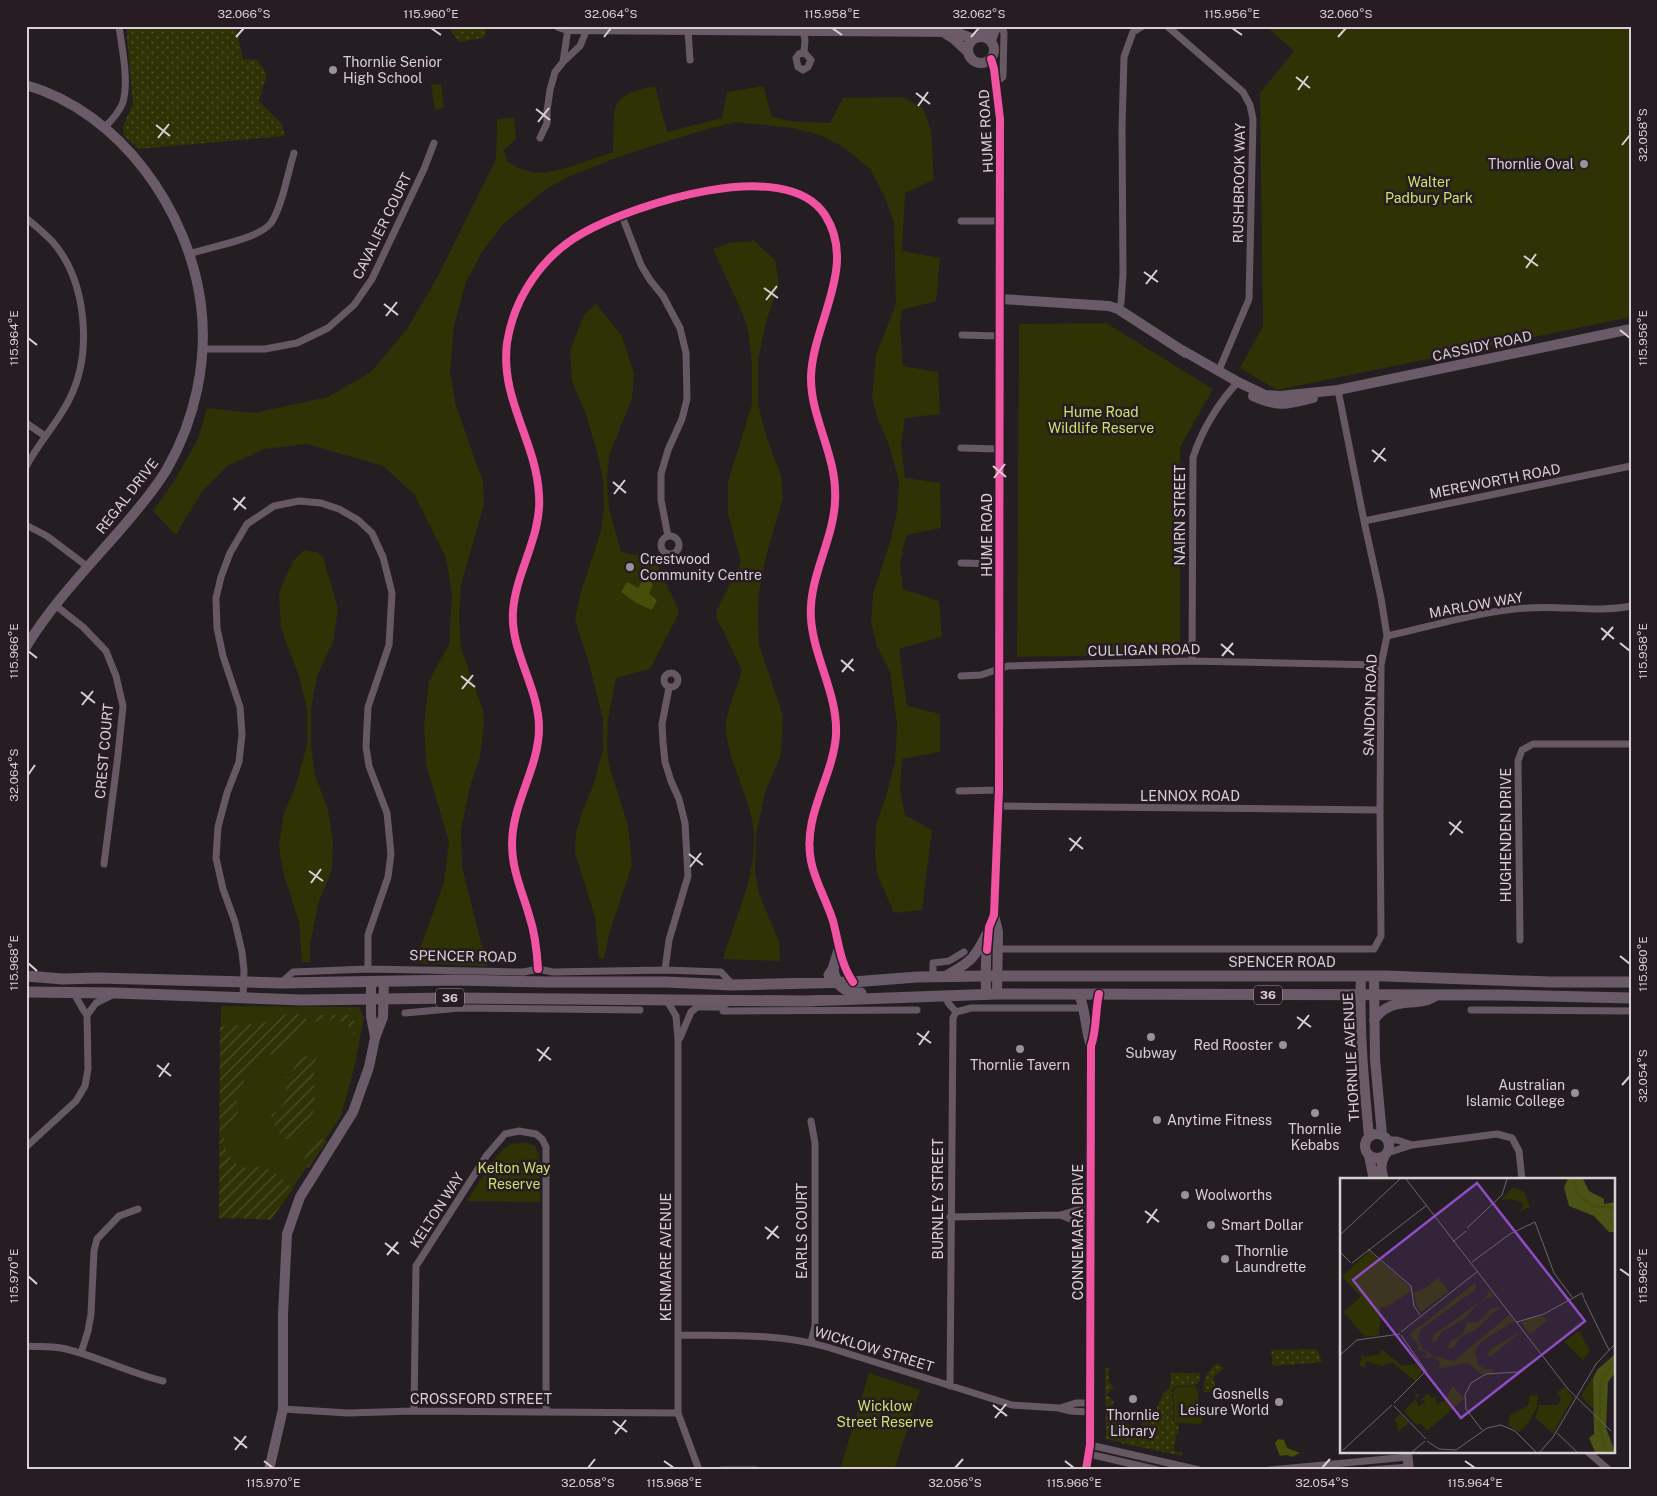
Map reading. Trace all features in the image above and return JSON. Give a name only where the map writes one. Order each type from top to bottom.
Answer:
[{"type":"main road","points":[[750,984],[760,977],[823,977],[830,974],[833,969],[839,950]]},
{"type":"main road","points":[[833,969],[837,982],[844,989],[856,994],[927,991],[944,996]]},
{"type":"main road","name":"SPENCER ROAD","points":[[26,976],[63,979],[98,978],[281,983],[665,976],[733,985],[991,976],[1374,976],[1549,982],[1631,982]]},
{"type":"main road","points":[[665,976],[684,989],[776,990],[779,994],[780,1006]]},
{"type":"main road","points":[[1119,977],[1135,984],[1204,983],[1216,985],[1224,994]]},
{"type":"main road","points":[[98,978],[108,984],[185,987],[188,991],[184,996]]},
{"type":"main road","name":"36","points":[[26,992],[117,993],[243,998],[735,999],[780,1006],[806,1001],[991,994],[1437,995],[1631,998]]},
{"type":"street","points":[[105,127],[114,118],[123,103],[125,87],[120,26]]},
{"type":"street","points":[[968,52],[969,45],[988,26]]},
{"type":"street","points":[[996,87],[1003,77],[1004,32],[997,26]]},
{"type":"street","name":"HUME ROAD","points":[[991,976],[997,949],[998,932],[994,915],[999,806],[1000,119],[991,59],[994,48],[991,41],[997,26]]},
{"type":"street","points":[[1118,310],[1121,303],[1123,274],[1122,128],[1124,57],[1133,32],[1143,26]]},
{"type":"street","name":"RUSHBROOK WAY","points":[[1167,26],[1243,92],[1250,105],[1253,119],[1249,299],[1219,370]]},
{"type":"street","points":[[563,62],[566,48],[564,27],[587,29],[688,30],[725,28],[803,31],[846,29],[955,32],[991,41]]},
{"type":"street","points":[[540,138],[547,123],[550,90],[555,72],[580,46],[587,29]]},
{"type":"street","points":[[688,30],[690,60]]},
{"type":"street","points":[[803,31],[805,40],[804,52]]},
{"type":"street","name":"HUME ROAD","points":[[943,33],[954,39],[968,52],[972,60],[980,64],[996,87]]},
{"type":"street","points":[[980,64],[984,64],[991,59]]},
{"type":"street","name":"REGAL DRIVE","points":[[26,86],[59,99],[105,127],[153,180],[168,205],[189,254],[201,305],[202,349],[194,404],[174,456],[146,498],[55,605],[37,628],[26,647]]},
{"type":"street","name":"CAVALIER COURT","points":[[202,349],[265,350],[297,343],[328,328],[354,305],[372,279],[424,169],[434,143]]},
{"type":"street","points":[[189,254],[250,237],[261,232],[270,224],[276,212],[294,153]]},
{"type":"street","points":[[538,969],[537,942],[515,872],[512,839],[518,802],[535,755],[539,729],[536,705],[518,649],[512,616],[516,591],[536,530],[540,502],[535,461],[510,395],[507,368],[508,343],[514,317],[524,295],[542,265],[566,243],[597,226],[622,216],[717,189],[743,186],[768,187],[784,189],[805,197],[816,205],[830,226],[835,242],[835,280],[830,302],[816,341],[812,360],[811,383],[813,403],[832,460],[835,479],[835,502],[833,522],[811,600],[811,617],[819,657],[832,694],[836,736],[832,758],[816,803],[810,840],[810,858],[832,919],[844,969],[853,982]]},
{"type":"street","points":[[622,216],[641,265],[664,296],[680,328],[686,353],[687,399],[682,419],[668,450],[661,474],[661,500],[668,536]]},
{"type":"street","points":[[26,218],[52,242],[64,259],[78,290],[83,316],[78,376],[69,399],[34,451],[26,467]]},
{"type":"street","points":[[960,221],[1000,221]]},
{"type":"street","name":"CASSIDY ROAD","points":[[1001,303],[1011,307],[1038,302],[1098,304],[1118,310],[1236,384],[1268,403],[1278,406],[1314,398],[1338,390],[1631,329]]},
{"type":"street","points":[[962,335],[999,336]]},
{"type":"street","name":"CASSIDY ROAD","points":[[1182,350],[1219,370],[1236,384]]},
{"type":"street","name":"NAIRN STREET","points":[[1192,661],[1193,458],[1196,446],[1216,411],[1236,384]]},
{"type":"street","name":"SANDON ROAD","points":[[1338,390],[1381,598],[1387,636],[1381,665],[1381,936]]},
{"type":"street","points":[[26,423],[45,436]]},
{"type":"street","points":[[961,448],[1000,449]]},
{"type":"street","name":"MEREWORTH ROAD","points":[[1364,520],[1631,466]]},
{"type":"street","points":[[243,998],[242,952],[237,930],[223,889],[216,858],[218,827],[227,793],[239,762],[242,734],[240,707],[231,675],[223,656],[217,628],[216,598],[230,553],[248,524],[274,506],[299,501],[321,503],[340,509],[358,520],[372,533],[383,557],[392,593],[388,645],[368,707],[366,746],[369,766],[387,813],[391,854],[388,877],[368,935],[368,969]]},
{"type":"street","points":[[26,525],[47,536],[88,567]]},
{"type":"street","name":"HUME ROAD","points":[[960,563],[999,564]]},
{"type":"street","name":"CREST COURT","points":[[55,605],[83,627],[106,651],[116,676],[123,706],[104,864]]},
{"type":"street","name":"MARLOW WAY","points":[[1387,636],[1500,611],[1528,607],[1615,609],[1631,606]]},
{"type":"street","name":"CULLIGAN ROAD","points":[[998,670],[1008,666],[1192,661],[1381,665]]},
{"type":"street","points":[[961,676],[981,675],[998,670]]},
{"type":"street","points":[[665,976],[669,940],[688,876],[685,823],[679,799],[665,762],[662,724],[668,688]]},
{"type":"street","name":"HUGHENDEN DRIVE","points":[[1520,940],[1518,760],[1522,750],[1533,744],[1631,744]]},
{"type":"street","points":[[959,790],[999,790]]},
{"type":"street","name":"LENNOX ROAD","points":[[999,806],[1380,810]]},
{"type":"street","name":"HUME ROAD","points":[[938,977],[969,962],[977,953],[994,915]]},
{"type":"street","name":"HUME ROAD","points":[[989,927],[991,994]]},
{"type":"street","name":"SPENCER ROAD","points":[[997,949],[1374,949],[1381,936]]},
{"type":"street","points":[[938,977],[934,963],[949,961],[964,952]]},
{"type":"street","name":"SPENCER ROAD","points":[[281,983],[293,972],[368,969],[524,972],[538,969],[553,972],[665,976]]},
{"type":"street","name":"THORNLIE AVENUE","points":[[1362,976],[1362,1052],[1369,1137]]},
{"type":"street","name":"THORNLIE AVENUE","points":[[1374,976],[1377,1088],[1385,1138],[1389,1147],[1381,1166],[1384,1178]]},
{"type":"street","points":[[269,1470],[283,1409],[283,1314],[288,1234],[300,1197],[353,1112],[369,1067],[375,1038],[383,1017],[384,981]]},
{"type":"street","points":[[372,982],[371,1016],[375,1038]]},
{"type":"street","points":[[26,1147],[76,1101],[85,1086],[88,1069],[87,1015],[82,1009],[78,998],[72,992]]},
{"type":"street","points":[[87,1015],[96,1004],[117,993]]},
{"type":"street","name":"CONNEMARA DRIVE","points":[[1079,994],[1084,1008],[1091,1046]]},
{"type":"street","name":"CONNEMARA DRIVE","points":[[1086,1470],[1090,1450],[1091,1046],[1099,994]]},
{"type":"street","points":[[1374,1020],[1382,1011],[1392,1006],[1404,1002],[1429,1001],[1437,995]]},
{"type":"street","points":[[944,996],[956,1012],[971,1008],[1084,1008]]},
{"type":"street","points":[[454,998],[460,1008]]},
{"type":"street","points":[[603,1010],[614,998]]},
{"type":"street","name":"KENMARE AVENUE","points":[[666,999],[676,1016],[678,1040],[678,1413],[699,1470]]},
{"type":"street","name":"KENMARE AVENUE","points":[[678,1040],[691,1012],[697,1006],[721,1007],[735,999]]},
{"type":"street","points":[[723,1011],[780,1006],[917,1010]]},
{"type":"street","points":[[405,1013],[460,1008],[640,1010]]},
{"type":"street","points":[[1471,1010],[1631,1011]]},
{"type":"street","name":"BURNLEY STREET","points":[[950,1386],[953,1018],[956,1012]]},
{"type":"street","points":[[1365,1097],[1377,1088]]},
{"type":"street","name":"EARLS COURT","points":[[811,1121],[815,1143],[815,1326],[812,1342]]},
{"type":"street","name":"KELTON WAY","points":[[414,1411],[416,1266],[487,1154],[505,1134],[519,1131],[536,1134],[542,1139],[546,1147],[546,1411]]},
{"type":"street","name":"THORNLIE AVENUE","points":[[1374,1178],[1369,1156],[1364,1145],[1369,1137],[1375,1134],[1385,1138]]},
{"type":"street","points":[[1369,1156],[1378,1158],[1412,1145],[1497,1134],[1512,1138],[1519,1152],[1522,1178]]},
{"type":"street","points":[[1385,1138],[1412,1145]]},
{"type":"street","points":[[81,1353],[91,1314],[94,1251],[97,1239],[120,1216],[138,1209]]},
{"type":"street","points":[[950,1216],[1061,1215],[1077,1210],[1090,1210]]},
{"type":"street","points":[[1061,1215],[1075,1221],[1090,1222]]},
{"type":"street","name":"WICKLOW STREET","points":[[678,1336],[782,1337],[812,1342],[1012,1405],[1059,1408],[1070,1411],[1090,1407]]},
{"type":"street","points":[[26,1346],[64,1349],[81,1353],[140,1376],[163,1382]]},
{"type":"street","name":"CROSSFORD STREET","points":[[283,1409],[348,1413],[414,1411],[678,1413]]},
{"type":"street","points":[[1090,1450],[1158,1470]]},
{"type":"street","points":[[1090,1450],[1199,1470]]},
{"type":"street","points":[[1590,1454],[1609,1470]]},
{"type":"street","points":[[1270,1470],[1408,1461]]},
{"type":"street","points":[[1371,1470],[1408,1461]]},
{"type":"street","points":[[722,1470],[756,1470]]},
{"type":"green space","points":[[126,26],[236,26],[243,59],[257,60],[267,74],[259,101],[282,124],[285,136],[139,149],[124,136],[123,126],[133,104]]},
{"type":"green space","points":[[448,26],[487,26],[487,28],[484,38],[459,42]]},
{"type":"green space","name":"Walter Padbury Park","points":[[1266,26],[1631,26],[1631,317],[1277,390],[1240,368],[1263,326],[1260,93],[1294,51]]},
{"type":"green space","points":[[441,84],[444,108],[435,110],[431,85]]},
{"type":"green space","points":[[655,86],[667,132],[722,118],[727,92],[764,86],[771,116],[789,121],[830,123],[843,98],[902,97],[923,108],[931,131],[934,180],[905,193],[902,251],[940,258],[936,301],[902,310],[900,325],[903,366],[938,372],[940,414],[905,418],[901,447],[905,478],[940,483],[941,528],[906,535],[900,564],[903,589],[939,601],[942,637],[899,649],[907,706],[940,714],[940,752],[902,759],[900,790],[905,815],[932,830],[922,910],[894,913],[878,876],[875,856],[876,825],[895,763],[897,725],[890,672],[877,646],[871,622],[873,594],[891,539],[897,512],[899,481],[889,445],[879,422],[872,398],[876,355],[896,304],[894,223],[885,197],[870,169],[845,148],[820,135],[792,128],[736,122],[624,155],[570,176],[546,189],[502,225],[482,252],[466,282],[454,326],[450,372],[456,406],[483,482],[484,504],[461,585],[459,615],[461,648],[483,710],[484,725],[480,757],[470,786],[461,830],[462,867],[487,966],[415,963],[444,882],[449,842],[426,764],[424,724],[429,681],[449,644],[452,594],[446,558],[414,494],[383,466],[307,444],[264,449],[227,466],[201,493],[176,535],[153,511],[173,483],[198,439],[207,408],[254,413],[328,397],[371,372],[407,329],[438,276],[496,159],[497,119],[514,118],[516,139],[504,150],[507,161],[518,168],[531,172],[556,171],[613,152],[614,115],[620,100],[627,94]]},
{"type":"green space","points":[[754,241],[775,260],[779,283],[766,322],[758,360],[758,404],[767,439],[781,475],[783,498],[766,556],[759,592],[758,614],[759,645],[783,715],[781,754],[765,793],[756,835],[755,872],[759,894],[779,941],[780,961],[723,959],[744,897],[754,849],[752,819],[730,752],[726,726],[730,706],[742,671],[716,618],[717,609],[741,562],[728,514],[728,482],[752,404],[752,360],[748,330],[742,312],[713,249],[730,243]]},
{"type":"green space","points":[[596,304],[622,336],[634,373],[632,399],[609,455],[607,479],[609,508],[621,552],[654,559],[679,611],[650,669],[616,678],[608,719],[607,750],[610,769],[628,825],[632,866],[609,934],[604,959],[599,959],[595,917],[575,853],[576,832],[593,786],[603,750],[603,719],[590,667],[575,619],[581,591],[601,531],[604,508],[603,480],[597,452],[586,415],[572,380],[570,351],[584,315]]},
{"type":"green space","name":"Hume Road Wildlife Reserve","points":[[1106,323],[1213,389],[1180,447],[1180,654],[1017,657],[1019,324]]},
{"type":"green space","points":[[304,550],[317,552],[323,557],[338,609],[333,642],[317,676],[311,709],[311,746],[315,775],[328,810],[333,843],[332,869],[318,904],[310,945],[310,962],[302,962],[299,922],[283,871],[279,847],[283,816],[295,788],[307,745],[307,709],[299,676],[281,629],[279,592],[293,561]]},
{"type":"green space","points":[[221,1006],[359,1007],[364,1017],[355,1065],[341,1116],[271,1220],[220,1217]]},
{"type":"green space","points":[[304,1014],[306,1020],[309,1019],[311,1022],[305,1023],[298,1037],[281,1048],[278,1053],[258,1060],[243,1075],[244,1083],[236,1094],[238,1118],[231,1130],[223,1135],[226,1152],[240,1168],[258,1167],[270,1170],[293,1189],[271,1219],[219,1218],[220,1027],[276,1021],[277,1015]]},
{"type":"green space","points":[[311,1015],[352,1015],[356,1024],[352,1052],[354,1030],[337,1018],[314,1022]]},
{"type":"green space","points":[[317,1053],[314,1076],[315,1106],[309,1126],[297,1138],[283,1139],[271,1118],[272,1114],[281,1108],[285,1100],[287,1081],[285,1077],[292,1075],[297,1062]]},
{"type":"green space","points":[[316,1137],[327,1141],[308,1168],[304,1159]]},
{"type":"green space","name":"Kelton Way Reserve","points":[[528,1143],[535,1146],[539,1155],[540,1202],[467,1201],[498,1154],[511,1144]]},
{"type":"green space","points":[[1317,1349],[1322,1362],[1273,1366],[1271,1350]]},
{"type":"green space","points":[[1217,1363],[1224,1368],[1213,1378],[1218,1392],[1204,1392],[1206,1376]]},
{"type":"green space","points":[[1105,1368],[1109,1368],[1109,1382],[1114,1387],[1107,1395],[1114,1402],[1110,1407],[1128,1425],[1131,1424],[1135,1427],[1121,1442],[1106,1439]]},
{"type":"green space","name":"Wicklow Street Reserve","points":[[869,1373],[920,1390],[894,1470],[840,1470]]},
{"type":"green space","points":[[1171,1373],[1200,1373],[1200,1381],[1195,1385],[1177,1386],[1172,1389],[1173,1420],[1178,1425],[1179,1432],[1176,1435],[1174,1451],[1182,1452],[1182,1456],[1121,1443],[1155,1412],[1164,1392],[1170,1388]]},
{"type":"green space","points":[[1195,1386],[1198,1392],[1198,1410],[1201,1410],[1202,1423],[1177,1423],[1174,1420],[1173,1391],[1177,1387]]},
{"type":"shaded area","points":[[644,578],[653,584],[649,594],[657,600],[652,610],[636,603],[621,592],[627,582],[638,588]]},
{"type":"shaded area","points":[[1278,1439],[1284,1440],[1287,1448],[1300,1453],[1292,1457],[1287,1455],[1280,1456],[1275,1443]]},
{"type":"cycle path","points":[[987,950],[989,927],[994,915],[999,790],[1000,119],[991,59]]},
{"type":"cycle path","points":[[538,969],[534,935],[512,854],[516,814],[538,743],[538,713],[535,698],[516,641],[513,611],[515,596],[537,525],[539,495],[532,456],[513,402],[509,383],[506,364],[507,343],[511,326],[524,294],[543,265],[555,253],[583,233],[636,210],[671,199],[708,191],[744,187],[777,188],[805,197],[825,215],[834,234],[837,254],[836,274],[814,356],[811,376],[815,407],[835,485],[833,517],[813,589],[811,619],[816,648],[830,691],[836,720],[836,735],[830,766],[814,813],[809,844],[813,869],[833,921],[843,960],[853,982]]},
{"type":"cycle path","points":[[1086,1470],[1090,1445],[1091,1046],[1099,994]]},
{"type":"place","name":"Thornlie Senior High School","points":[[333,70]]},
{"type":"place","name":"Thornlie Oval","points":[[1584,164]]},
{"type":"place","name":"Crestwood Community Centre","points":[[630,567]]},
{"type":"place","name":"Subway","points":[[1151,1037]]},
{"type":"place","name":"Red Rooster","points":[[1283,1045]]},
{"type":"place","name":"Thornlie Tavern","points":[[1020,1049]]},
{"type":"place","name":"Australian Islamic College","points":[[1575,1093]]},
{"type":"place","name":"Thornlie Kebabs","points":[[1315,1113]]},
{"type":"place","name":"Anytime Fitness","points":[[1157,1120]]},
{"type":"place","name":"Woolworths","points":[[1185,1195]]},
{"type":"place","name":"Smart Dollar","points":[[1211,1225]]},
{"type":"place","name":"Thornlie Laundrette","points":[[1225,1259]]},
{"type":"place","name":"Thornlie Library","points":[[1133,1399]]},
{"type":"place","name":"Gosnells Leisure World","points":[[1279,1402]]}]
